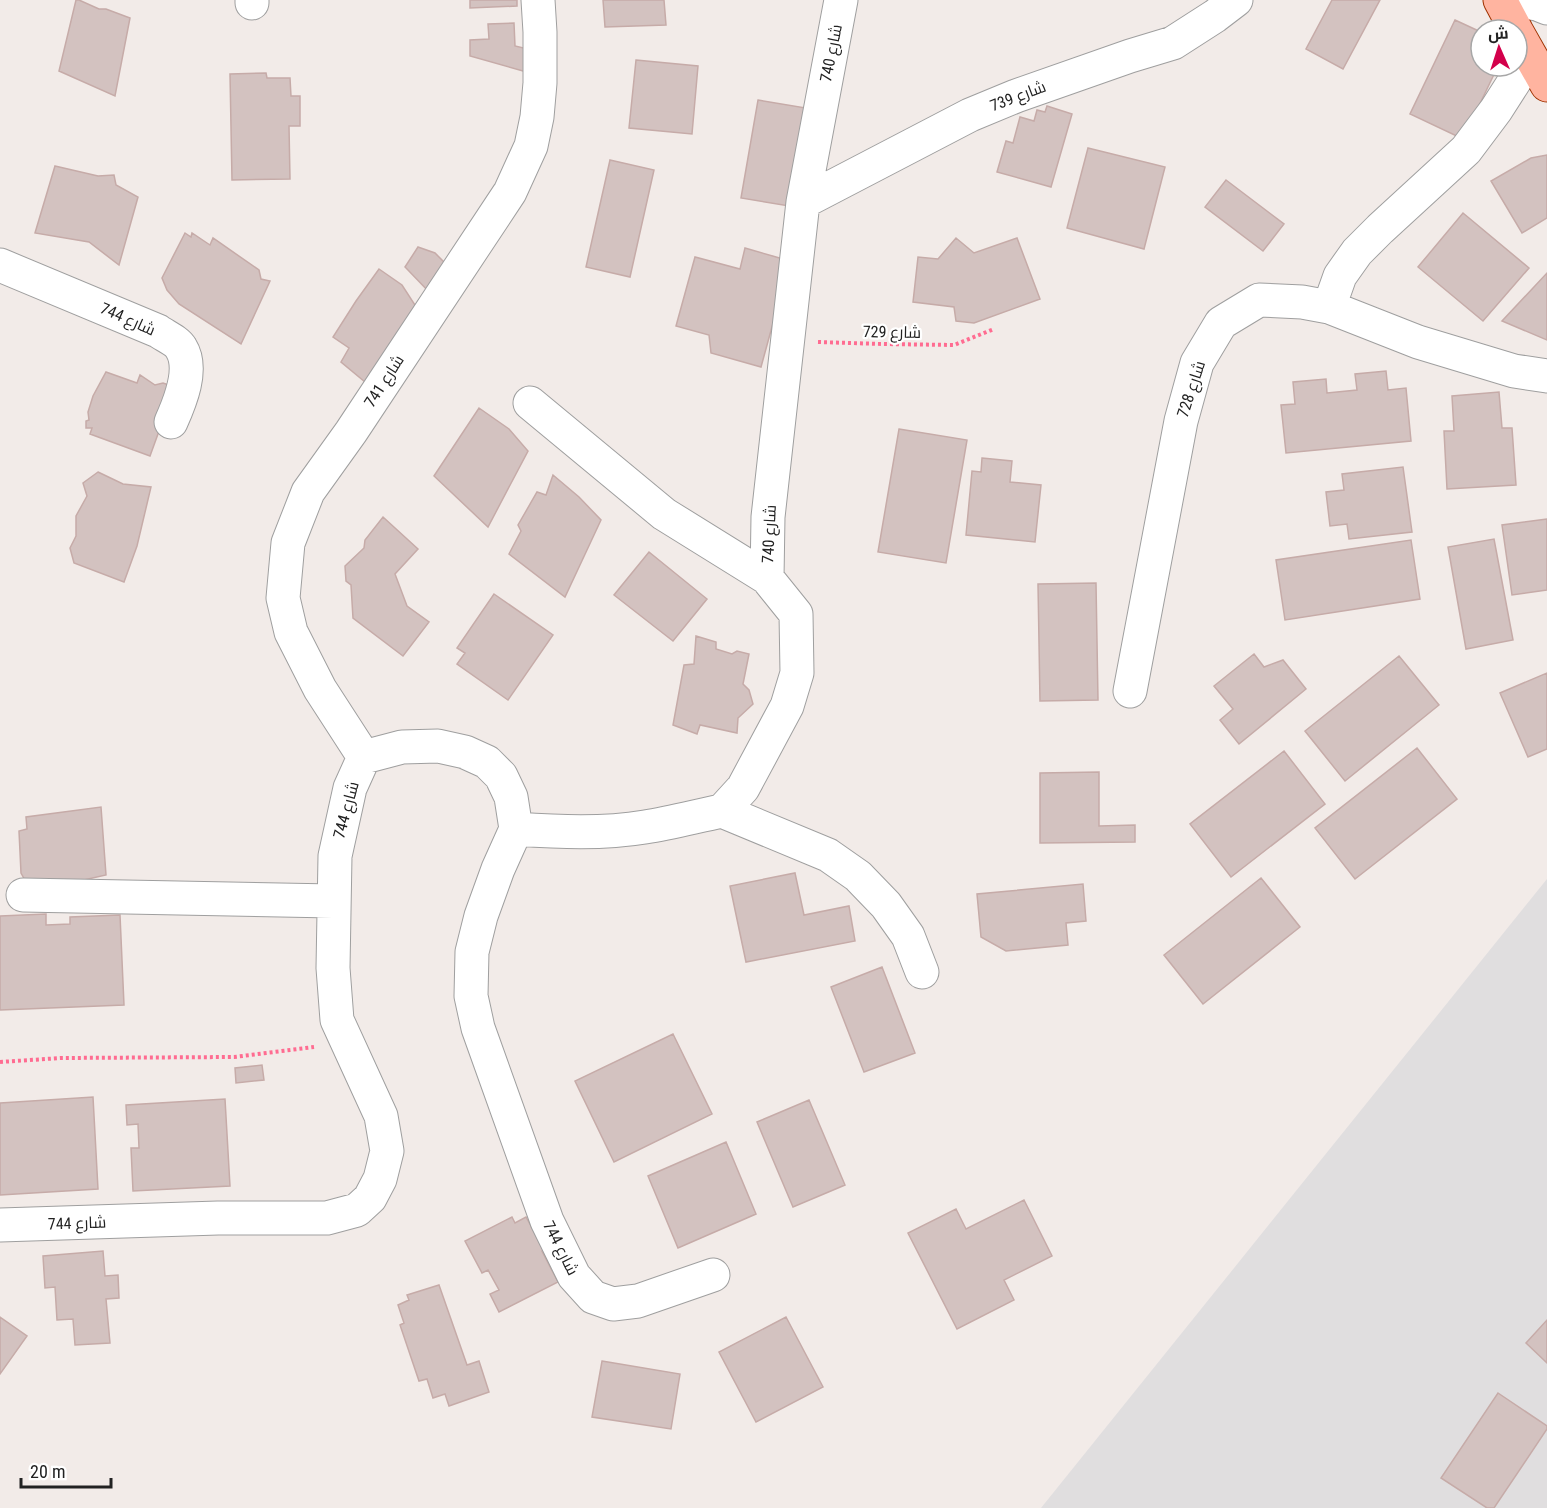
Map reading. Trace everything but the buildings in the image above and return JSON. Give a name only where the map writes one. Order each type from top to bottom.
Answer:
[{"type":"main road","points":[[1500,0],[1509,18]]},
{"type":"main road","points":[[1529,54],[1547,85]]},
{"type":"street","name":"شارع 741","points":[[364,757],[320,689],[291,632],[283,598],[288,543],[308,492],[351,432],[510,192],[531,146],[537,117],[540,73],[538,0]]},
{"type":"street","name":"شارع 740","points":[[722,811],[743,788],[787,706],[797,673],[796,614],[766,578],[768,516],[803,202],[841,0]]},
{"type":"street","name":"شارع 739","points":[[803,202],[970,115],[1016,96],[1173,42],[1236,0]]},
{"type":"street","points":[[1510,0],[1547,8]]},
{"type":"street","points":[[1329,307],[1340,276],[1357,252],[1466,150],[1496,110],[1507,78]]},
{"type":"street","name":"شارع 744","points":[[0,265],[159,331],[181,347],[187,363],[185,381],[180,402],[171,422]]},
{"type":"street","name":"شارع 728","points":[[1130,691],[1181,421],[1197,363],[1221,323],[1259,300],[1302,302],[1329,307],[1418,342],[1514,371],[1547,376]]},
{"type":"street","points":[[530,403],[664,514],[766,578]]},
{"type":"street","points":[[364,757],[402,747],[438,746],[480,758],[501,776],[511,797],[516,829],[560,832],[610,831],[644,827],[722,811],[828,855],[858,876],[886,905],[908,936],[922,972]]},
{"type":"street","name":"شارع 744","points":[[0,1225],[218,1218],[327,1218],[357,1210],[370,1198],[380,1179],[387,1151],[381,1116],[337,1020],[333,968],[335,855],[350,788],[364,757]]},
{"type":"street","name":"شارع 744","points":[[516,829],[481,916],[472,952],[471,996],[478,1028],[547,1221],[574,1276],[593,1297],[613,1304],[638,1302],[713,1275]]},
{"type":"street","points":[[23,894],[333,901]]},
{"type":"path","name":"شارع 729","points":[[787,340],[954,345],[994,329]]},
{"type":"path","points":[[0,1062],[61,1058],[234,1057],[348,1043]]},
{"type":"shaded area","points":[[1547,879],[1547,1508],[1041,1508]]}]
